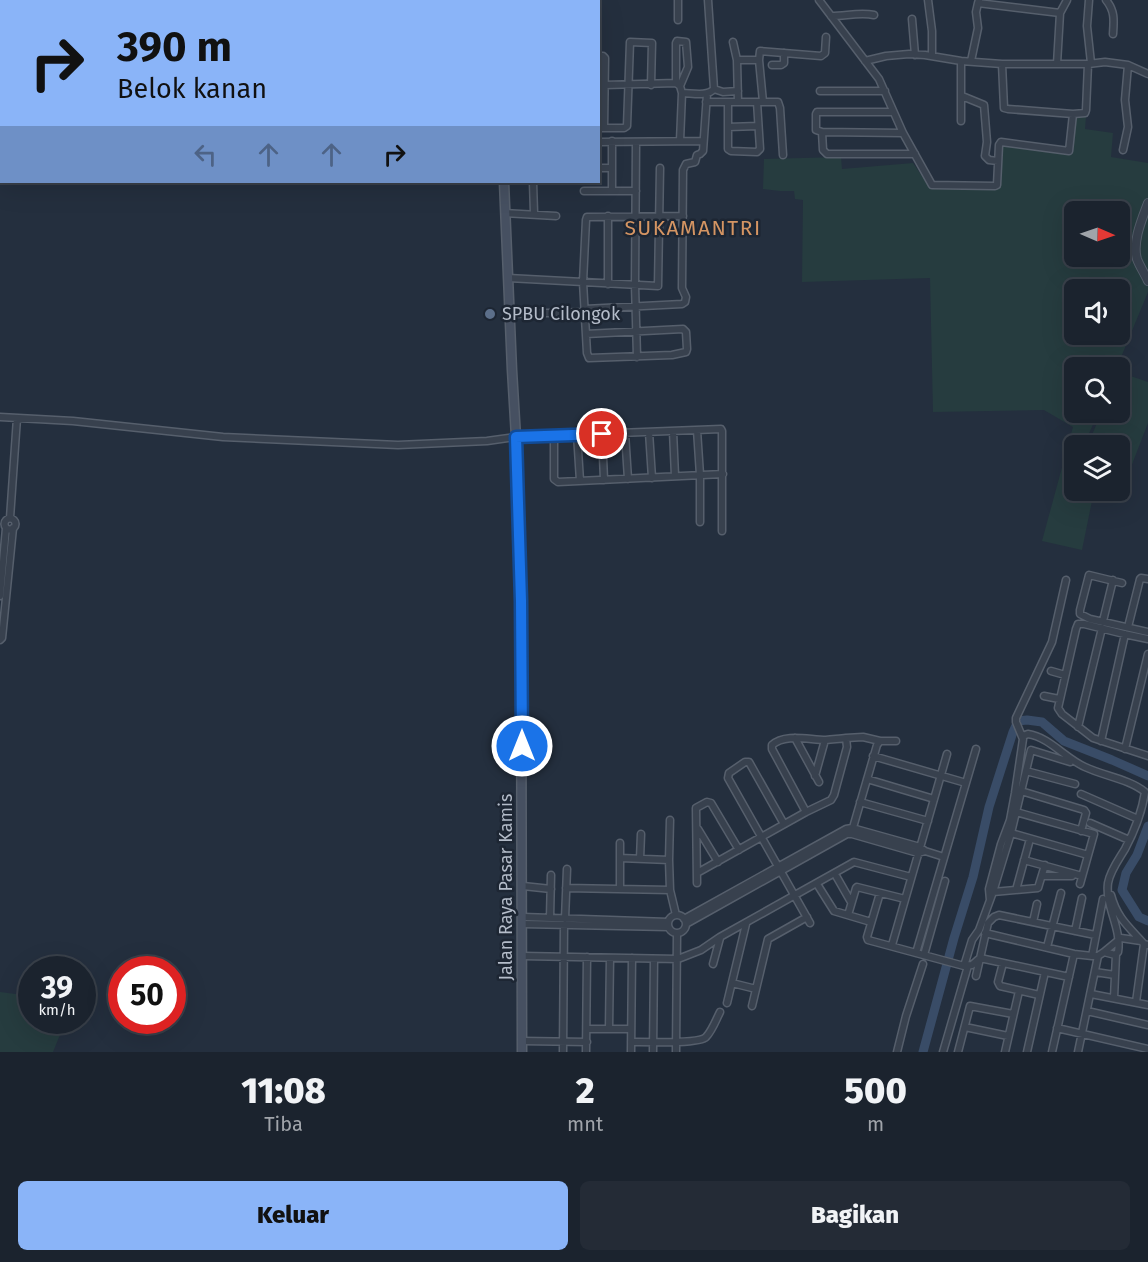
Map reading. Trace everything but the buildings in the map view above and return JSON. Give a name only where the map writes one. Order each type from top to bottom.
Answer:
[{"type":"main road","name":"Jalan Raya Pasar Kamis","points":[[504,183],[521,601],[522,1052]]},
{"type":"street","points":[[12,0],[38,0]]},
{"type":"street","points":[[678,0],[678,20]]},
{"type":"street","points":[[605,85],[680,87],[711,93],[714,89],[708,0]]},
{"type":"street","points":[[819,0],[879,78],[893,112],[932,185],[995,186],[998,183],[999,146],[1003,141],[1069,151],[1073,114]]},
{"type":"street","points":[[928,0],[932,56]]},
{"type":"street","points":[[1058,64],[1060,13],[1067,0]]},
{"type":"street","points":[[1002,64],[1004,108],[1085,113],[1089,64],[1087,26],[1089,0]]},
{"type":"street","points":[[1106,0],[1114,16],[1113,34]]},
{"type":"street","points":[[971,61],[978,28],[976,12],[979,1],[1010,3],[1060,13]]},
{"type":"street","points":[[831,16],[863,13],[874,15]]},
{"type":"street","points":[[912,19],[915,55]]},
{"type":"street","points":[[729,102],[728,147],[730,151],[757,152],[760,149],[758,126],[760,52],[823,55],[826,37]]},
{"type":"street","points":[[680,87],[688,67],[686,42],[684,41],[676,43],[680,87],[680,141]]},
{"type":"street","points":[[600,56],[605,58],[601,128],[627,126],[629,44],[631,42],[652,43],[651,85]]},
{"type":"street","points":[[733,42],[737,60],[738,102]]},
{"type":"street","points":[[772,65],[784,63],[784,53]]},
{"type":"street","points":[[865,61],[886,56],[915,55],[1002,64],[1105,62],[1128,65],[1148,74]]},
{"type":"street","points":[[737,60],[759,60]]},
{"type":"street","points":[[961,61],[961,121]]},
{"type":"street","points":[[1123,150],[1128,127],[1125,100],[1128,65]]},
{"type":"street","points":[[714,89],[723,92],[738,91]]},
{"type":"street","points":[[820,91],[885,92]]},
{"type":"street","points":[[510,314],[585,311],[685,302],[686,297],[682,288],[683,170],[686,164],[695,162],[697,155],[702,153],[707,94]]},
{"type":"street","points":[[962,96],[984,105],[987,142],[985,156],[998,161]]},
{"type":"street","points":[[706,102],[776,102],[779,104],[783,155]]},
{"type":"street","points":[[893,112],[819,111],[816,114],[816,130],[822,132],[903,132]]},
{"type":"street","points":[[729,127],[758,126]]},
{"type":"street","points":[[822,132],[823,150],[827,154],[915,153]]},
{"type":"street","points":[[612,141],[612,191]]},
{"type":"street","points":[[600,142],[703,141]]},
{"type":"street","points":[[636,143],[637,357]]},
{"type":"street","points":[[600,168],[612,168]]},
{"type":"street","points":[[508,278],[658,286],[660,168]]},
{"type":"street","points":[[533,183],[534,213]]},
{"type":"street","points":[[584,191],[636,191]]},
{"type":"street","points":[[1147,277],[1138,262],[1136,251],[1138,235],[1148,203]]},
{"type":"street","points":[[505,213],[556,216]]},
{"type":"street","points":[[586,334],[683,329],[686,332],[687,349],[683,353],[589,358],[587,353],[583,282],[586,220],[589,216],[683,216]]},
{"type":"street","points":[[608,216],[608,284]]},
{"type":"street","points":[[0,417],[73,421],[223,437],[389,445],[577,434],[721,429],[722,531]]},
{"type":"street","points":[[0,596],[17,418]]},
{"type":"street","points":[[672,430],[675,476]]},
{"type":"street","points":[[697,430],[700,522]]},
{"type":"street","points":[[625,432],[628,479]]},
{"type":"street","points":[[649,432],[652,478]]},
{"type":"street","points":[[577,434],[580,481]]},
{"type":"street","points":[[602,434],[604,480]]},
{"type":"street","points":[[554,436],[554,479],[556,481],[723,474]]},
{"type":"street","points":[[0,640],[2,638],[7,524]]},
{"type":"street","points":[[1122,583],[1091,575],[1087,577],[1080,614],[1125,634],[1148,639]]},
{"type":"street","points":[[1128,627],[1139,581],[1141,578],[1148,579]]},
{"type":"street","points":[[990,900],[989,889],[1010,820],[1013,802],[1021,734],[1016,722],[1017,714],[1052,642],[1066,580]]},
{"type":"street","points":[[1078,727],[1113,580]]},
{"type":"street","points":[[1148,632],[1128,627],[1084,624],[1077,626],[1058,708],[1093,738],[1148,756]]},
{"type":"street","points":[[1101,741],[1125,634]]},
{"type":"street","points":[[1125,749],[1148,654]]},
{"type":"street","points":[[1051,671],[1065,675]]},
{"type":"street","points":[[1044,696],[1059,699]]},
{"type":"street","points":[[1021,734],[1032,734],[1041,738],[1083,766],[1144,791],[1145,795],[1135,828],[1108,883],[1108,901],[1114,918],[1119,949],[1116,954],[1114,998]]},
{"type":"street","points":[[806,812],[772,749],[773,743],[795,738],[825,740],[863,737],[880,741],[896,741]]},
{"type":"street","points":[[795,738],[817,779],[825,740]]},
{"type":"street","points":[[697,873],[833,798],[848,747],[846,738]]},
{"type":"street","points":[[685,921],[680,916],[671,917],[668,925],[671,932],[683,931],[685,921],[779,868],[852,831],[873,756],[880,741]]},
{"type":"street","points":[[916,953],[976,749]]},
{"type":"street","points":[[943,1052],[972,940],[979,930],[993,892],[1011,833],[1031,750],[1070,762]]},
{"type":"street","points":[[892,945],[947,754]]},
{"type":"street","points":[[873,756],[966,783]]},
{"type":"street","points":[[784,824],[749,762],[745,762],[729,773],[728,778],[810,924]]},
{"type":"street","points":[[1026,771],[1075,784]]},
{"type":"street","points":[[867,779],[934,799]]},
{"type":"street","points":[[1021,791],[1083,809],[1086,813],[1081,831]]},
{"type":"street","points":[[1081,794],[1138,819]]},
{"type":"street","points":[[697,883],[696,809],[710,802],[739,850]]},
{"type":"street","points":[[860,802],[928,821]]},
{"type":"street","points":[[1016,812],[1094,834],[1080,884]]},
{"type":"street","points":[[670,820],[670,890],[676,915]]},
{"type":"street","points":[[1090,823],[1130,840]]},
{"type":"street","points":[[697,826],[717,862]]},
{"type":"street","points":[[852,831],[944,857]]},
{"type":"street","points":[[1011,833],[1088,855]]},
{"type":"street","points":[[640,859],[641,834]]},
{"type":"street","points":[[1016,890],[1030,839]]},
{"type":"street","points":[[620,843],[620,889]]},
{"type":"street","points":[[620,858],[669,860]]},
{"type":"street","points":[[1024,860],[1082,876]]},
{"type":"street","points":[[523,956],[678,959],[701,950],[854,862],[911,877]]},
{"type":"street","points":[[993,892],[1038,888],[1045,865]]},
{"type":"street","points":[[562,1052],[567,869]]},
{"type":"street","points":[[835,874],[852,903]]},
{"type":"street","points":[[551,875],[553,921]]},
{"type":"street","points":[[1042,876],[1082,876]]},
{"type":"street","points":[[924,956],[945,881]]},
{"type":"street","points":[[1108,883],[1116,910],[1125,924],[1145,943]]},
{"type":"street","points":[[817,884],[834,911],[871,922]]},
{"type":"street","points":[[523,886],[551,889]]},
{"type":"street","points":[[848,915],[857,887],[905,899]]},
{"type":"street","points":[[566,888],[670,890]]},
{"type":"street","points":[[1047,947],[1061,892]]},
{"type":"street","points":[[880,893],[868,940],[966,966],[980,958]]},
{"type":"street","points":[[1075,931],[1082,898]]},
{"type":"street","points":[[1078,1052],[1098,954],[1095,935],[1103,899]]},
{"type":"street","points":[[1033,922],[1037,904]]},
{"type":"street","points":[[976,976],[989,920],[996,916],[1095,935]]},
{"type":"street","points":[[752,1006],[768,939],[807,917]]},
{"type":"street","points":[[523,921],[668,925]]},
{"type":"street","points":[[727,1004],[746,924]]},
{"type":"street","points":[[676,1052],[677,933]]},
{"type":"street","points":[[985,933],[1074,954],[1116,954]]},
{"type":"street","points":[[713,964],[720,937]]},
{"type":"street","points":[[1098,954],[1123,938],[1145,943]]},
{"type":"street","points":[[1136,1002],[1145,943]]},
{"type":"street","points":[[1052,1052],[1074,954]]},
{"type":"street","points":[[586,1052],[587,957]]},
{"type":"street","points":[[609,1029],[610,958]]},
{"type":"street","points":[[631,1052],[632,958]]},
{"type":"street","points":[[653,1052],[654,958]]},
{"type":"street","points":[[980,958],[1069,977]]},
{"type":"street","points":[[1003,963],[998,984],[1000,986],[1039,995]]},
{"type":"street","points":[[897,1052],[923,964]]},
{"type":"street","points":[[1027,1052],[1045,972]]},
{"type":"street","points":[[1095,972],[1115,975]]},
{"type":"street","points":[[732,983],[756,989]]},
{"type":"street","points":[[1005,1052],[1019,991]]},
{"type":"street","points":[[1090,994],[1148,1005]]},
{"type":"street","points":[[958,1052],[970,1006],[1013,1014]]},
{"type":"street","points":[[1086,1011],[1148,1025]]},
{"type":"street","points":[[631,1042],[702,1040],[720,1012]]},
{"type":"street","points":[[965,1027],[1008,1036]]},
{"type":"street","points":[[1057,1028],[1148,1049]]},
{"type":"street","points":[[587,1029],[631,1029]]},
{"type":"street","points":[[522,1041],[587,1042]]},
{"type":"green space","points":[[1075,116],[1086,117],[1085,129],[1113,133],[1111,157],[1148,163],[1148,292],[1130,336],[1130,279],[1064,279],[1064,345],[1126,345],[1121,357],[1064,357],[1064,422],[1044,410],[933,412],[930,278],[802,282],[803,200],[795,199],[794,191],[763,189],[764,159],[841,157],[842,169],[913,163],[930,188],[1000,185],[1000,144],[1072,153]]},
{"type":"green space","points":[[1130,376],[1148,382],[1148,423],[1131,467],[1130,435],[1092,435],[1097,423],[1130,423]]},
{"type":"green space","points":[[1066,423],[1094,423],[1088,435],[1071,435],[1073,427]]},
{"type":"green space","points":[[1064,460],[1064,501],[1092,501],[1082,550],[1042,541]]},
{"type":"green space","points":[[0,992],[18,994],[18,1034],[60,1034],[53,1052],[0,1052]]},
{"type":"waterway","points":[[923,1052],[973,877],[989,807],[1018,721],[1042,722],[1064,741],[1148,776]]},
{"type":"waterway","points":[[1148,826],[1137,855],[1126,873],[1122,890],[1139,917],[1148,921]]},
{"type":"place","name":"SPBU Cilongok","points":[[490,314]]},
{"type":"district","name":"SUKAMANTRI","points":[[693,228]]},
{"type":"route","points":[[522,746],[521,601],[516,437],[602,434]]}]
